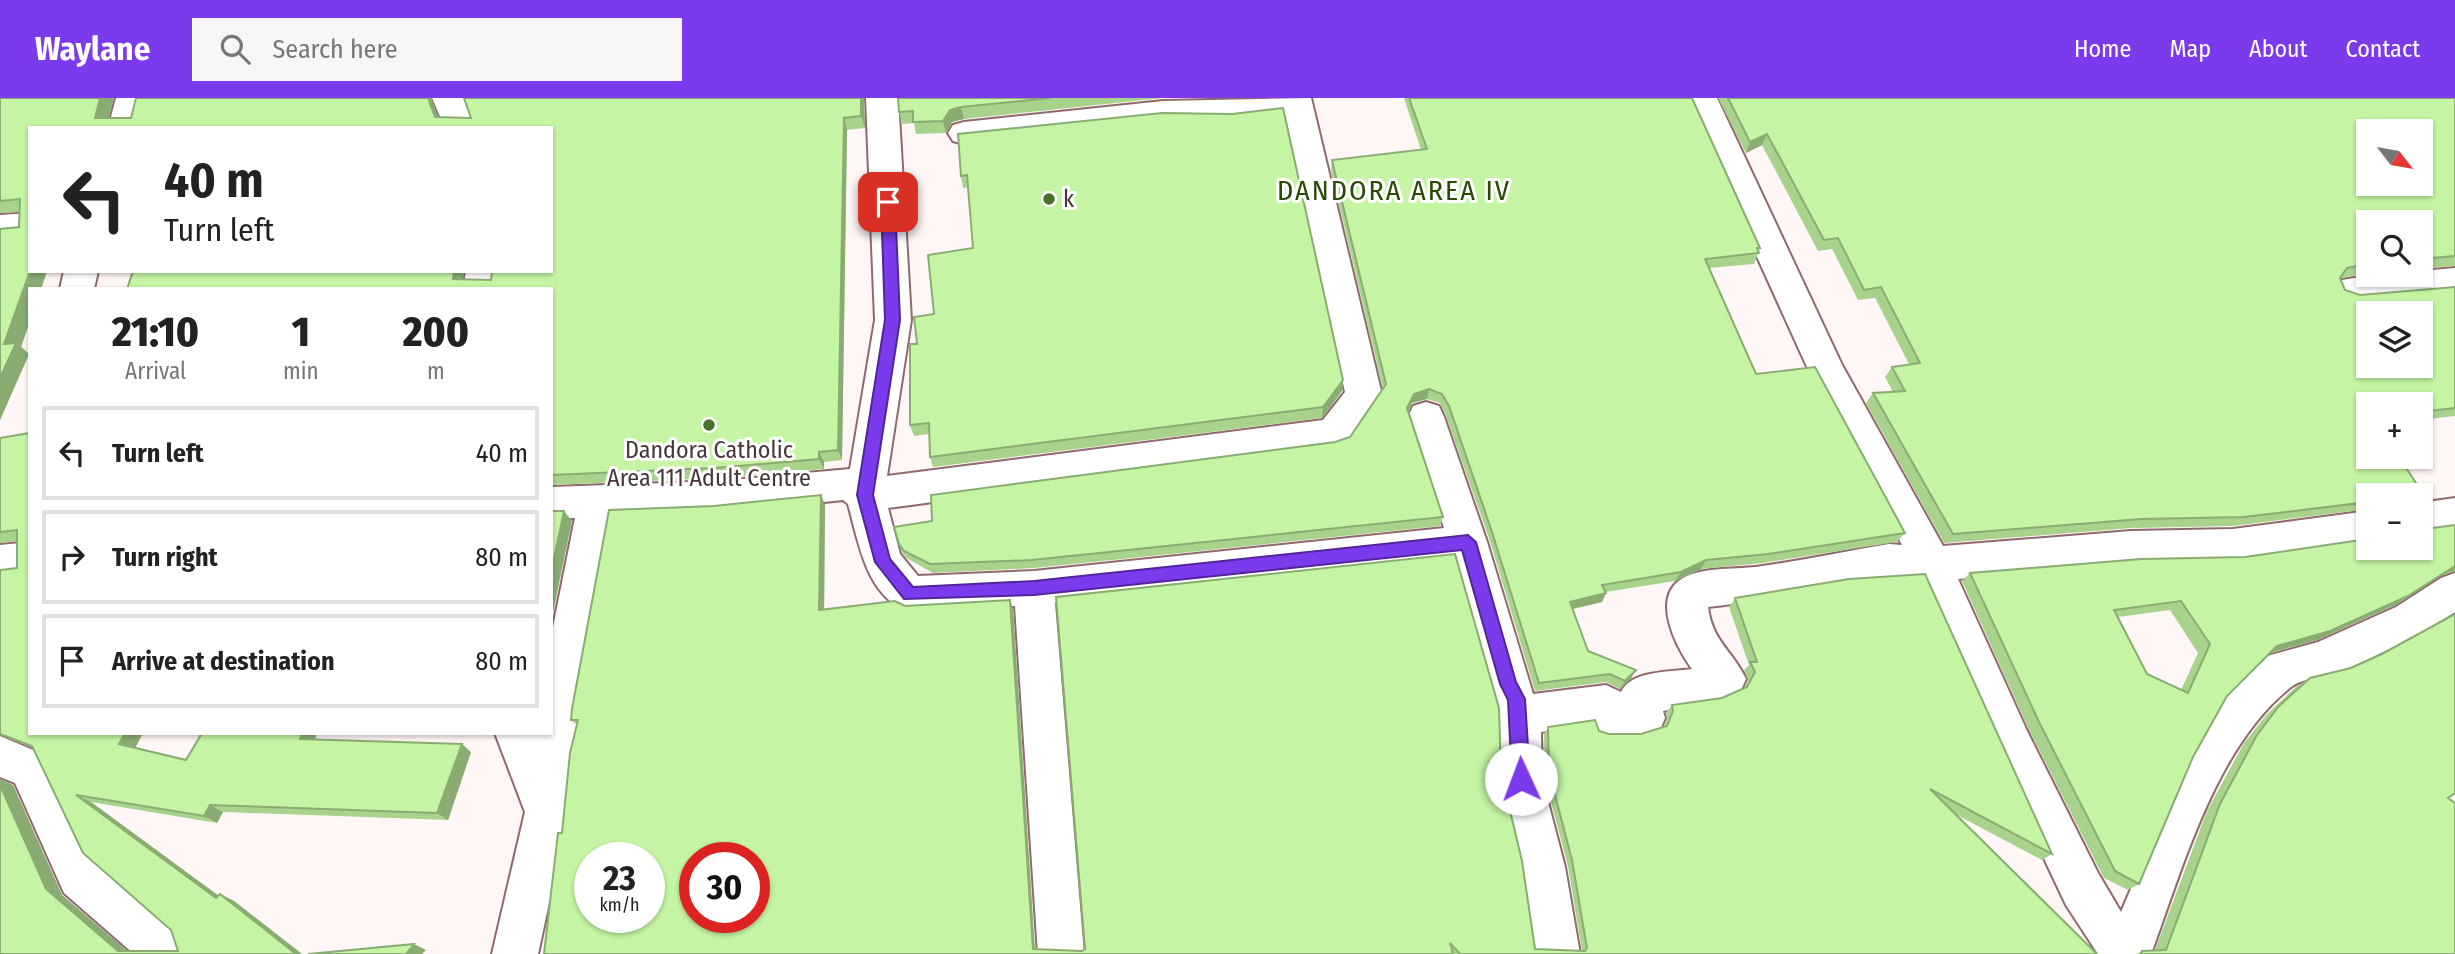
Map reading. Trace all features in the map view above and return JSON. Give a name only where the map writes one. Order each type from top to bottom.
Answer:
[{"type":"street","points":[[125,126],[132,98]]},
{"type":"street","points":[[448,98],[460,126]]},
{"type":"street","points":[[882,98],[893,320],[865,495],[883,562],[909,594],[1034,588],[1468,542]]},
{"type":"street","points":[[1701,98],[1826,369],[1932,564],[2012,745],[2082,889],[2104,926],[2128,954],[2199,779],[2232,719],[2281,669],[2324,659],[2388,627],[2406,622],[2455,590]]},
{"type":"street","points":[[553,503],[720,497],[848,484],[865,495],[1015,473],[1334,434],[1364,396],[1296,101],[1231,113],[1163,112],[964,133]]},
{"type":"street","points":[[0,227],[28,225]]},
{"type":"street","points":[[2348,290],[2455,281]]},
{"type":"street","points":[[1426,417],[1468,542],[1519,715],[1521,779],[1543,867],[1557,954]]},
{"type":"street","points":[[515,954],[547,814],[556,716],[596,516],[602,501]]},
{"type":"street","points":[[2433,517],[2455,514]]},
{"type":"street","points":[[1519,715],[1605,704],[1612,723],[1644,718],[1639,699],[1644,695],[1716,684],[1725,679],[1697,643],[1690,626],[1687,602],[1695,592],[1760,584],[1889,561],[1932,564],[2131,548],[2233,546],[2356,529]]},
{"type":"street","points":[[1034,588],[1061,954]]},
{"type":"street","points":[[517,735],[547,814]]},
{"type":"street","points":[[0,756],[30,769],[80,877],[168,954]]},
{"type":"building","points":[[0,98],[100,98],[95,118],[131,118],[136,98],[428,98],[435,117],[471,118],[464,98],[861,98],[861,116],[844,118],[838,450],[819,452],[819,459],[714,468],[553,475],[553,287],[128,287],[132,273],[454,273],[453,279],[491,280],[492,273],[553,273],[553,126],[28,126],[29,273],[4,344],[16,343],[0,378],[0,229],[19,227],[20,199],[0,201]]},
{"type":"building","points":[[898,98],[1051,98],[961,107],[950,110],[943,121],[913,122],[913,111],[899,112]]},
{"type":"building","points":[[1409,98],[1692,98],[1760,248],[1757,248],[1759,253],[1705,259],[1756,374],[1815,367],[1905,533],[1768,554],[1706,560],[1681,572],[1602,585],[1606,593],[1570,602],[1588,651],[1636,670],[1625,681],[1610,674],[1539,683],[1449,406],[1442,394],[1429,389],[1414,394],[1407,408],[1443,517],[1032,560],[930,564],[904,551],[894,527],[932,521],[931,495],[1335,442],[1350,437],[1386,384],[1332,160],[1427,149]]},
{"type":"building","points":[[1728,98],[2455,98],[2455,256],[2433,258],[2433,210],[2356,210],[2356,266],[2347,268],[2340,278],[2345,290],[2360,295],[2455,287],[2455,408],[2433,411],[2433,392],[2356,392],[2356,469],[2407,469],[2416,483],[2356,483],[2356,503],[2244,517],[2141,519],[1953,534],[1873,393],[1905,391],[1892,367],[1920,363],[1881,287],[1864,290],[1838,238],[1824,240],[1767,134],[1750,142]]},
{"type":"building","points":[[1283,108],[1343,380],[1323,407],[930,457],[929,423],[910,425],[910,344],[917,344],[914,317],[934,314],[928,255],[973,248],[967,175],[961,176],[958,134],[1162,113],[1232,114]]},
{"type":"building","points":[[28,433],[28,735],[124,735],[119,744],[186,760],[201,735],[301,735],[300,739],[462,744],[437,813],[210,805],[204,816],[76,795],[216,898],[220,894],[296,954],[0,954],[0,785],[46,889],[118,951],[178,951],[171,930],[83,853],[32,746],[0,734],[0,570],[17,568],[17,530],[0,532],[0,438]]},
{"type":"building","points":[[821,495],[819,610],[895,601],[905,606],[1010,600],[1033,949],[1085,949],[1056,597],[1455,554],[1499,708],[1501,773],[1522,861],[1535,949],[1585,951],[1587,948],[1572,860],[1549,772],[1548,727],[1595,720],[1599,731],[1609,734],[1641,734],[1667,726],[1673,711],[1672,705],[1722,698],[1747,687],[1755,672],[1750,662],[1757,662],[1735,598],[1849,579],[1925,574],[2052,854],[1930,789],[2097,954],[1460,954],[1450,943],[1453,954],[544,954],[558,833],[562,833],[570,753],[578,720],[571,720],[572,709],[609,510],[714,506]]},
{"type":"building","points":[[553,511],[564,511],[553,563]]},
{"type":"building","points":[[2455,525],[2455,566],[2408,596],[2330,631],[2277,646],[2227,696],[2193,757],[2139,884],[2115,871],[2039,722],[1970,573],[2141,559],[2245,557],[2356,541],[2356,560],[2433,560],[2433,528]],"holes":[[[2181,601],[2210,644],[2188,693],[2147,674],[2114,610]]]},
{"type":"building","points":[[2455,614],[2455,793],[2448,798],[2455,803],[2455,954],[2141,954],[2142,951],[2166,950],[2220,804],[2257,735],[2279,706],[2310,678],[2351,668]]},
{"type":"building","points":[[414,944],[406,954],[308,954]]},
{"type":"place","name":"k","points":[[1049,199]]},
{"type":"place","name":"Dandora Catholic Area 111 Adult Centre","points":[[709,425]]},
{"type":"district","name":"DANDORA AREA IV","points":[[1394,190]]},
{"type":"route","points":[[888,202],[893,320],[865,495],[883,562],[909,594],[1034,588],[1468,542],[1508,684],[1516,699],[1521,779]]}]
